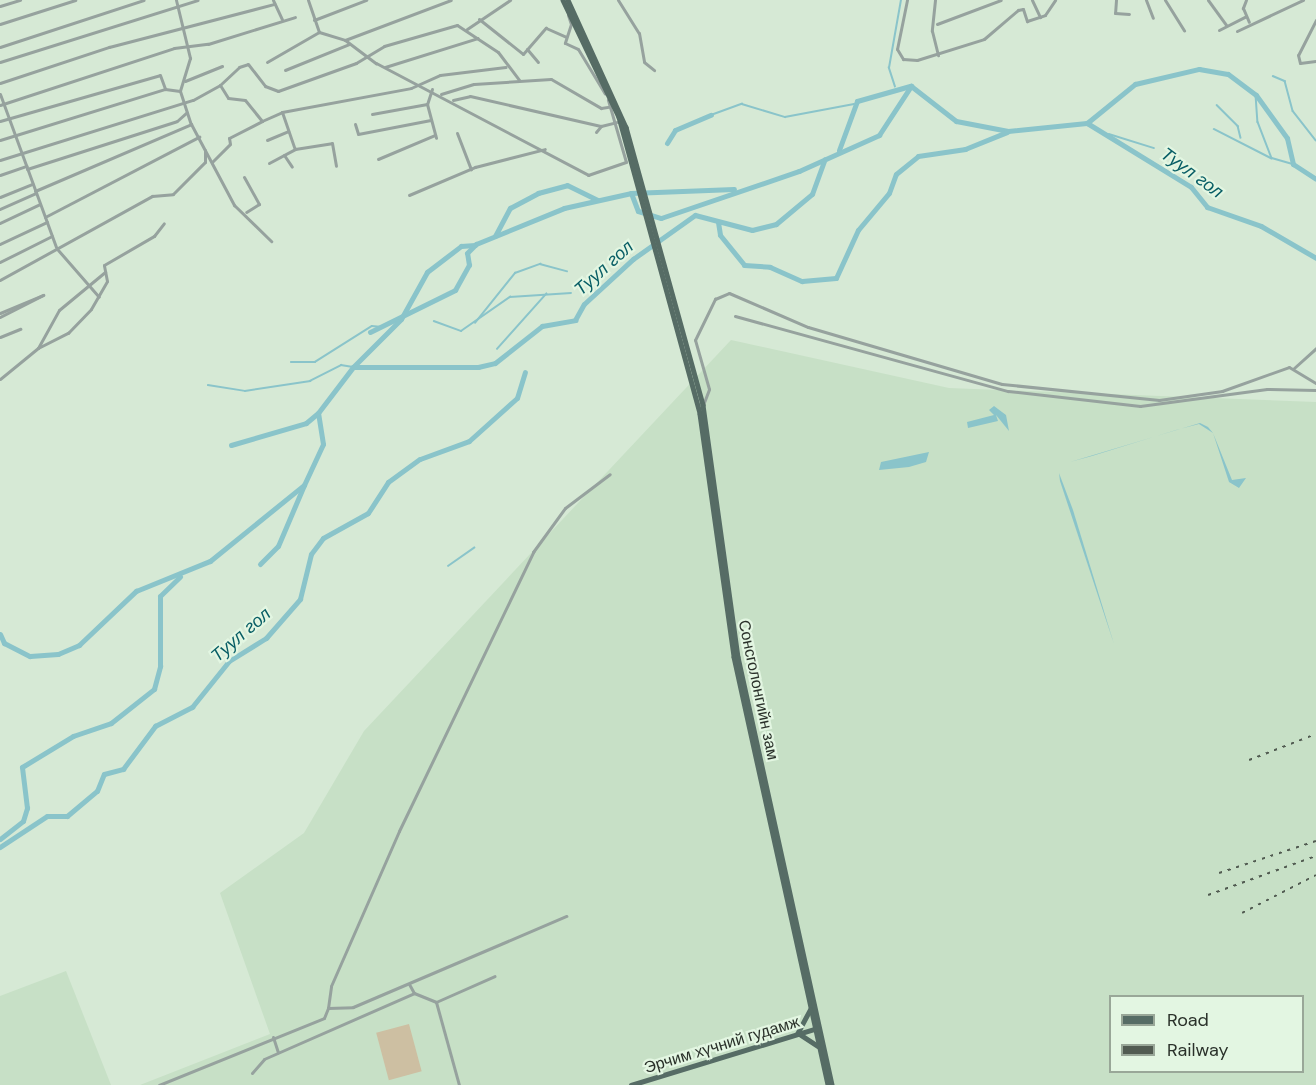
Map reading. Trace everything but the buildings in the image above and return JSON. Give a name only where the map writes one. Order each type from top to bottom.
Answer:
[{"type":"main road","points":[[564,2],[599,69],[636,166]]},
{"type":"main road","points":[[564,2],[611,84],[636,166],[671,298]]},
{"type":"main road","name":"Сонсголонгийн зам","points":[[671,298],[703,405],[738,657],[830,1085]]},
{"type":"main road","name":"Сонсголонгийн зам","points":[[671,298],[700,414],[734,657],[810,1007],[817,1028],[819,1048],[830,1085]]},
{"type":"main road","points":[[795,1035],[806,1024],[810,1007]]},
{"type":"main road","name":"Эрчим хүчний гудамж","points":[[631,1085],[817,1028]]},
{"type":"main road","points":[[795,1035],[807,1036],[819,1048]]},
{"type":"street","points":[[0,6],[20,0]]},
{"type":"street","points":[[0,24],[75,0]]},
{"type":"street","points":[[0,46],[144,0]]},
{"type":"street","points":[[176,0],[181,28],[188,49],[184,82],[180,91],[191,124],[234,205],[245,212],[271,241]]},
{"type":"street","points":[[0,62],[198,0]]},
{"type":"street","points":[[308,0],[319,32]]},
{"type":"street","points":[[314,20],[366,0]]},
{"type":"street","points":[[345,40],[452,0]]},
{"type":"street","points":[[467,29],[510,0]]},
{"type":"street","points":[[907,0],[898,55],[917,60],[938,56],[984,39],[1018,10],[1023,9],[1027,21],[1040,17],[1054,0]]},
{"type":"street","points":[[935,0],[937,24]]},
{"type":"street","points":[[938,56],[932,30],[937,24],[1001,0]]},
{"type":"street","points":[[1032,0],[1040,17]]},
{"type":"street","points":[[1116,0],[1114,13],[1129,14]]},
{"type":"street","points":[[1146,0],[1153,18]]},
{"type":"street","points":[[1165,0],[1184,30]]},
{"type":"street","points":[[1208,0],[1226,25]]},
{"type":"street","points":[[1246,0],[1246,16],[1249,22]]},
{"type":"street","points":[[1237,31],[1249,22],[1265,21],[1303,0]]},
{"type":"street","points":[[622,1],[639,33],[644,62],[654,70]]},
{"type":"street","points":[[0,83],[273,2],[282,19]]},
{"type":"street","points":[[441,94],[519,80],[559,80],[601,108],[613,106],[578,49],[568,48],[566,37],[572,24],[564,2]]},
{"type":"street","points":[[1219,30],[1246,16]]},
{"type":"street","points":[[2,105],[282,19],[296,17]]},
{"type":"street","points":[[479,19],[523,54],[546,28],[566,37]]},
{"type":"street","points":[[1316,20],[1298,55],[1300,63],[1316,61]]},
{"type":"street","points":[[0,160],[184,103],[220,85],[230,70],[248,64],[265,86],[278,91],[365,57],[457,25],[467,29],[501,55],[506,67],[519,80]]},
{"type":"street","points":[[267,62],[319,32],[345,40],[365,57],[432,89],[598,176],[626,162],[617,120],[601,126],[596,132]]},
{"type":"street","points":[[385,67],[478,38]]},
{"type":"street","points":[[285,70],[349,44]]},
{"type":"street","points":[[527,49],[538,62]]},
{"type":"street","points":[[184,82],[222,66]]},
{"type":"street","points":[[212,163],[230,144],[229,138],[282,112],[418,84],[440,75],[506,67]]},
{"type":"street","points":[[593,70],[599,69]]},
{"type":"street","points":[[0,121],[160,75],[165,89]]},
{"type":"street","points":[[220,85],[228,98],[245,100],[262,121]]},
{"type":"street","points":[[0,140],[165,89],[180,91]]},
{"type":"street","points":[[378,159],[436,136],[427,104],[432,89]]},
{"type":"street","points":[[0,94],[2,105],[16,135],[57,248],[83,285],[99,297]]},
{"type":"street","points":[[452,101],[480,98],[601,126]]},
{"type":"street","points":[[372,114],[427,104]]},
{"type":"street","points":[[0,176],[177,121],[187,112]]},
{"type":"street","points":[[282,112],[295,149]]},
{"type":"street","points":[[355,124],[358,134],[431,120]]},
{"type":"street","points":[[0,209],[191,124]]},
{"type":"street","points":[[267,140],[288,131]]},
{"type":"street","points":[[457,133],[471,169]]},
{"type":"street","points":[[45,217],[199,137]]},
{"type":"street","points":[[269,163],[295,149],[332,142],[336,166]]},
{"type":"street","points":[[0,280],[152,196],[173,194],[205,162],[205,149]]},
{"type":"street","points":[[409,195],[471,169],[545,149]]},
{"type":"street","points":[[284,154],[292,167]]},
{"type":"street","points":[[244,177],[259,204],[245,212]]},
{"type":"street","points":[[0,197],[33,184]]},
{"type":"street","points":[[0,223],[40,204]]},
{"type":"street","points":[[0,244],[47,222]]},
{"type":"street","points":[[0,379],[38,348],[68,333],[99,297],[107,281],[104,265],[120,252],[154,236],[164,223]]},
{"type":"street","points":[[0,262],[52,236]]},
{"type":"street","points":[[38,348],[59,310],[83,285],[105,272]]},
{"type":"street","points":[[0,315],[43,293],[0,315]]},
{"type":"street","points":[[703,405],[708,389],[695,340],[715,299],[724,293],[808,327],[1002,384],[1038,389],[1159,400],[1222,391],[1294,368],[1316,348]]},
{"type":"street","points":[[735,316],[1008,391],[1140,406],[1268,389],[1316,390]]},
{"type":"street","points":[[0,337],[20,329]]},
{"type":"street","points":[[1294,368],[1316,383]]},
{"type":"street","points":[[159,1085],[324,1018],[331,986],[399,831],[525,570],[565,508],[610,474]]},
{"type":"street","points":[[328,1008],[353,1007],[566,916]]},
{"type":"street","points":[[409,984],[414,993],[436,1002],[495,976]]},
{"type":"street","points":[[252,1073],[257,1063],[278,1052],[414,993]]},
{"type":"street","points":[[436,1002],[459,1085]]},
{"type":"street","points":[[273,1037],[278,1052]]},
{"type":"shaded area","points":[[731,340],[949,388],[1316,402],[1316,1085],[140,1085],[270,1034],[220,893],[304,833],[364,731]]},
{"type":"shaded area","points":[[66,971],[111,1085],[0,1085],[0,996]]},
{"type":"shaded area","points":[[409,1024],[422,1071],[389,1080],[376,1033]]},
{"type":"water","points":[[994,406],[1006,415],[1009,431],[996,415],[998,421],[968,428],[967,422],[994,415],[989,410]]},
{"type":"water","points":[[1200,423],[1213,433],[1199,424],[1181,429]]},
{"type":"water","points":[[1213,433],[1232,480],[1246,478],[1239,488],[1229,482]]},
{"type":"water","points":[[1155,436],[1092,456],[1070,462]]},
{"type":"water","points":[[929,452],[926,462],[909,467],[879,470],[881,462]]},
{"type":"water","points":[[1059,473],[1073,510],[1114,644],[1060,481]]},
{"type":"waterway","points":[[895,87],[889,68],[901,0]]},
{"type":"waterway","name":"Туул гол","points":[[631,193],[638,211],[661,218],[799,171],[879,135],[911,86],[956,121],[1008,131],[1087,123],[1135,84],[1199,69],[1228,74],[1256,95],[1287,138],[1293,164],[1316,179]]},
{"type":"waterway","points":[[1273,76],[1285,81],[1293,111],[1316,140]]},
{"type":"waterway","points":[[839,150],[857,101],[910,86]]},
{"type":"waterway","points":[[1256,95],[1258,122],[1272,158],[1293,164]]},
{"type":"waterway","points":[[711,115],[742,104],[785,117],[854,104]]},
{"type":"waterway","points":[[1217,105],[1238,126],[1241,138]]},
{"type":"waterway","points":[[667,143],[675,130],[711,115]]},
{"type":"waterway","name":"Туул гол","points":[[1087,123],[1191,187],[1207,207],[1261,226],[1316,258]]},
{"type":"waterway","points":[[1214,129],[1271,158]]},
{"type":"waterway","points":[[718,222],[720,235],[744,265],[770,267],[802,281],[836,278],[858,230],[889,193],[896,174],[918,156],[965,149],[1007,132]]},
{"type":"waterway","points":[[1109,134],[1154,148]]},
{"type":"waterway","name":"Туул гол","points":[[0,634],[4,643],[30,656],[58,654],[79,645],[136,591],[210,561],[304,485],[323,444],[318,413],[353,367],[478,367],[495,363],[542,326],[575,320],[584,304],[633,259],[695,215],[752,230],[776,224],[812,194],[825,159]]},
{"type":"waterway","points":[[495,236],[510,208],[538,193],[567,185],[598,200]]},
{"type":"waterway","points":[[370,332],[455,290],[469,265],[467,253],[476,244],[564,208],[631,193],[734,189]]},
{"type":"waterway","points":[[353,367],[401,319],[427,272],[461,246],[475,245]]},
{"type":"waterway","points":[[475,323],[515,273],[540,264],[567,271]]},
{"type":"waterway","points":[[434,321],[461,331],[510,297],[571,293]]},
{"type":"waterway","points":[[497,349],[546,294]]},
{"type":"waterway","points":[[291,362],[315,362],[372,326],[382,327]]},
{"type":"waterway","points":[[208,385],[245,391],[310,381],[341,365],[353,367]]},
{"type":"waterway","name":"Туул гол","points":[[0,847],[47,816],[67,816],[97,791],[104,774],[123,769],[155,726],[192,707],[229,661],[266,638],[300,599],[311,554],[323,538],[368,513],[388,482],[420,459],[469,441],[517,398],[525,372]]},
{"type":"waterway","points":[[231,445],[306,423],[318,413]]},
{"type":"waterway","points":[[260,564],[278,546],[304,485]]},
{"type":"waterway","points":[[448,566],[474,548]]},
{"type":"waterway","name":"Туул гол","points":[[0,839],[23,821],[27,808],[22,767],[73,736],[111,723],[154,689],[160,666],[160,596],[180,577]]},
{"type":"railway","points":[[1249,760],[1316,734]]},
{"type":"railway","points":[[1219,873],[1316,841]]},
{"type":"railway","points":[[1208,895],[1316,856]]},
{"type":"railway","points":[[1242,913],[1316,875]]}]
